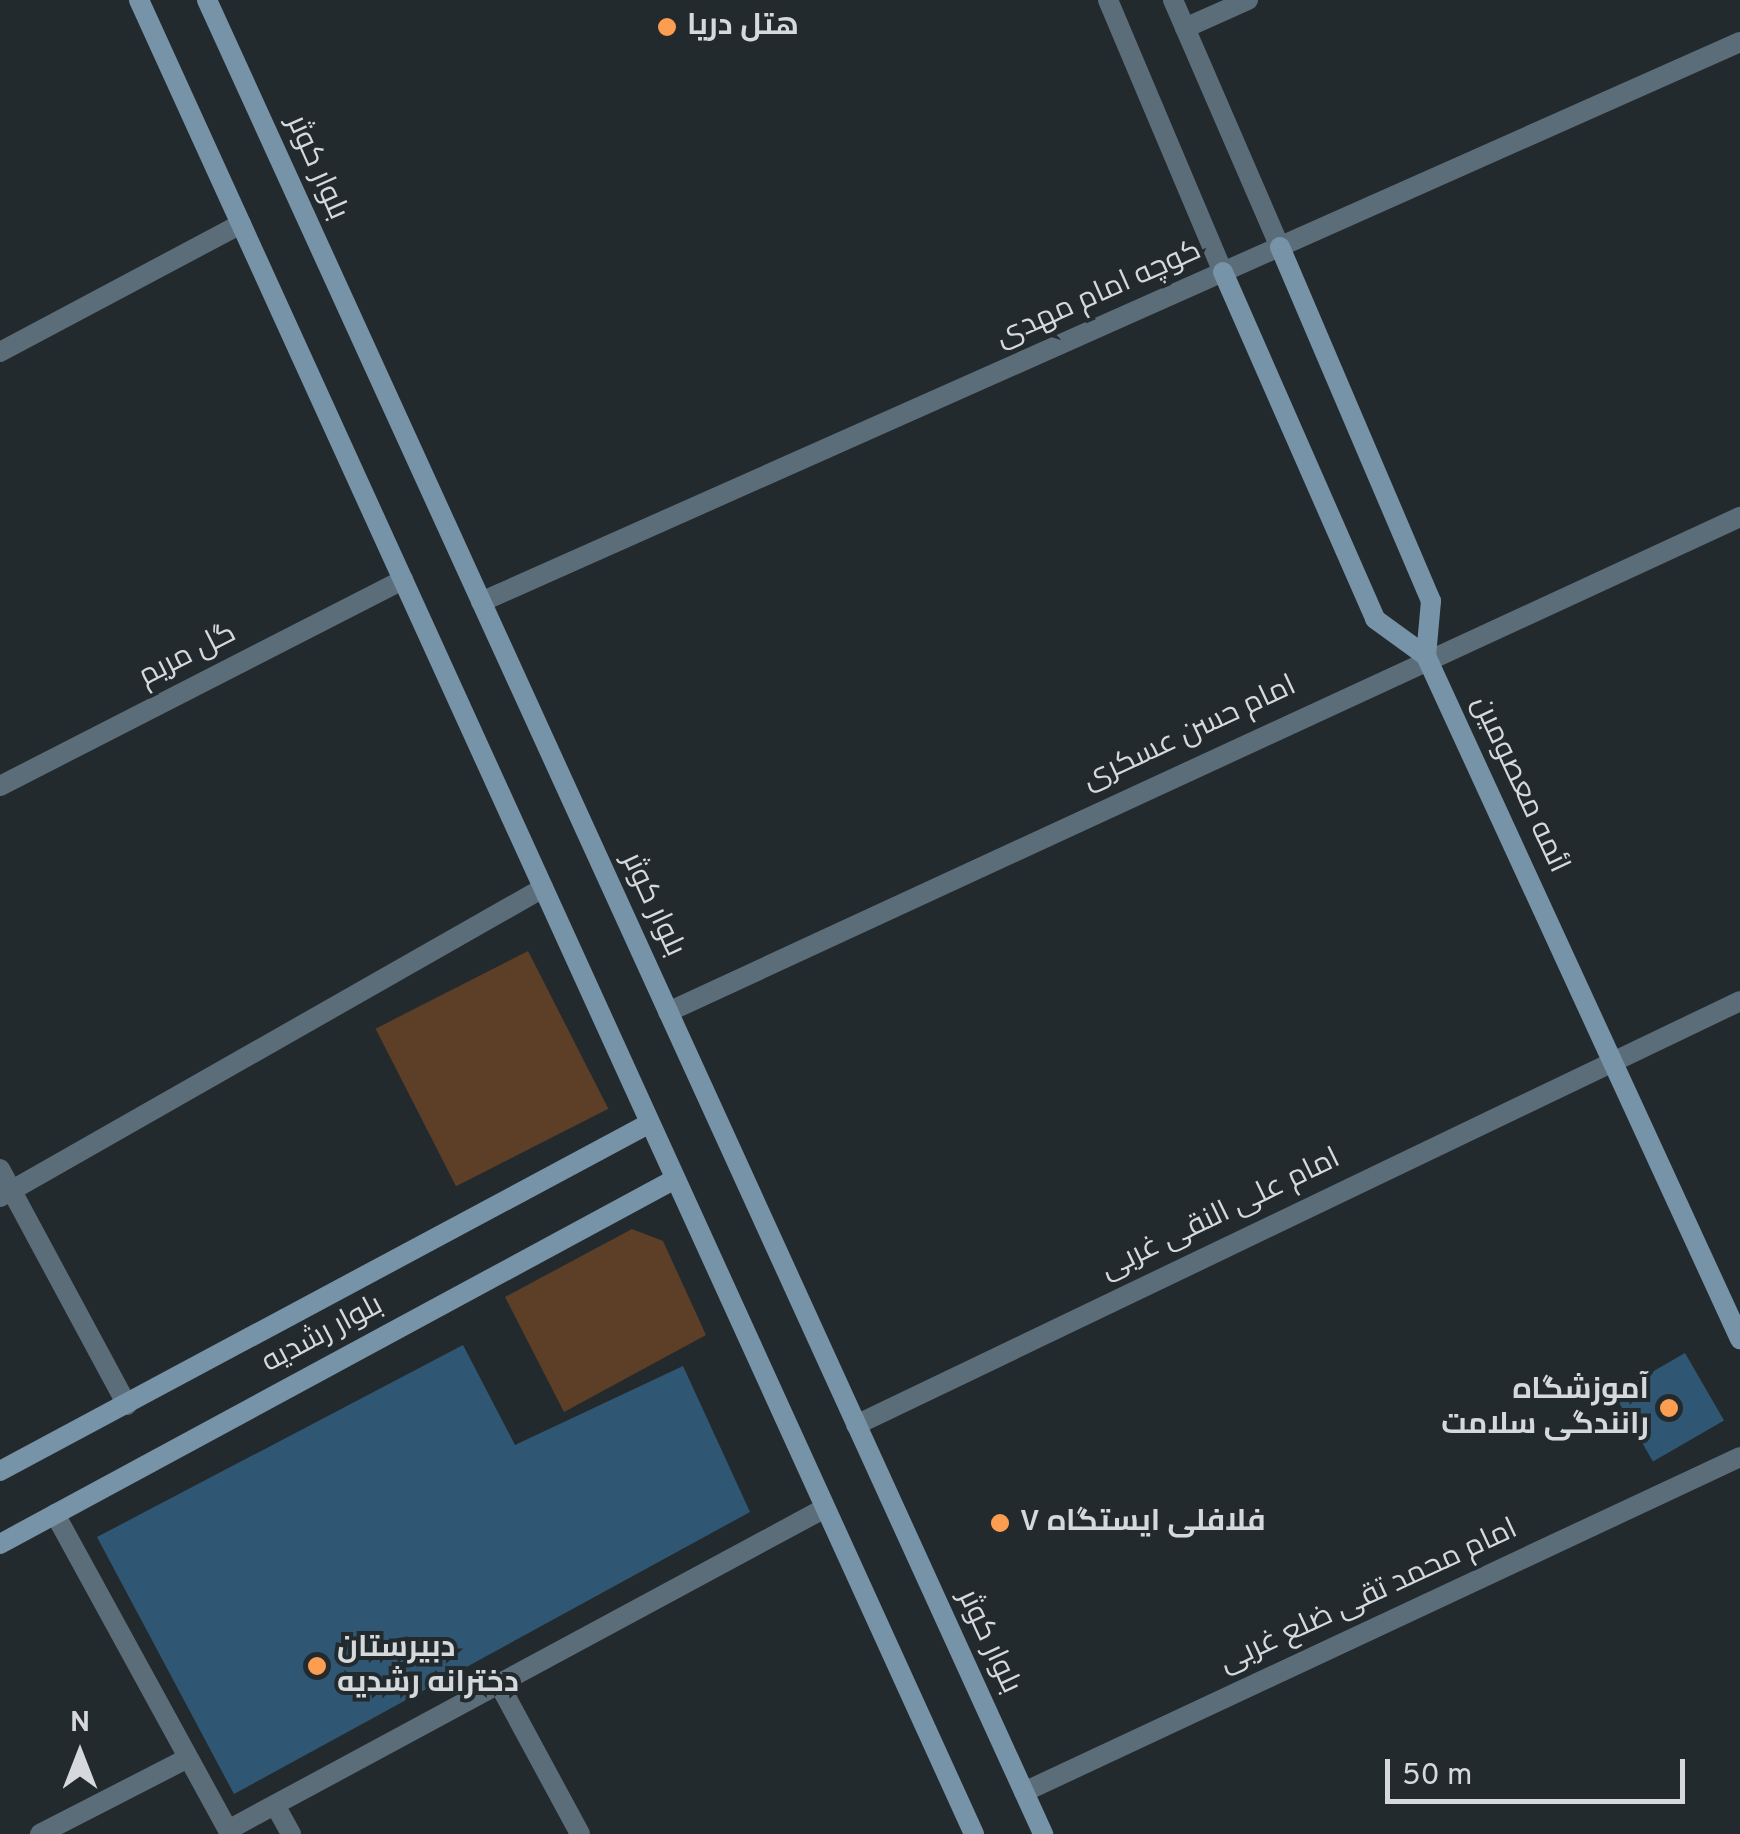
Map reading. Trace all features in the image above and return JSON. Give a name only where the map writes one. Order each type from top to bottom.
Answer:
[{"type":"main road","points":[[140,0],[974,1834]]},
{"type":"main road","name":"بلوار کوثر","points":[[207,0],[1044,1834]]},
{"type":"main road","points":[[1280,247],[1431,602],[1426,656]]},
{"type":"main road","points":[[1223,272],[1375,619],[1426,656]]},
{"type":"main road","name":"ائمه معصومین","points":[[1426,656],[1740,1339]]},
{"type":"main road","points":[[0,1471],[650,1123]]},
{"type":"main road","name":"بلوار رشدیه","points":[[0,1544],[675,1179]]},
{"type":"street","points":[[1108,0],[1223,272]]},
{"type":"street","points":[[1173,0],[1280,247]]},
{"type":"street","points":[[1186,28],[1248,0]]},
{"type":"street","name":"کوچه امام مهدی","points":[[481,602],[1740,42]]},
{"type":"street","points":[[0,352],[241,224]]},
{"type":"street","name":"امام حسن عسکری","points":[[668,1012],[1426,656],[1740,517]]},
{"type":"street","name":"گل مریم","points":[[0,786],[403,580]]},
{"type":"street","points":[[6,1194],[543,888]]},
{"type":"street","name":"امام علی النقی غربی","points":[[856,1424],[1740,1001]]},
{"type":"street","points":[[0,1169],[6,1194],[127,1404]]},
{"type":"street","name":"امام محمد تقی ضلع غربی","points":[[1024,1792],[1740,1458]]},
{"type":"street","points":[[55,1514],[228,1830],[825,1508]]},
{"type":"street","points":[[499,1684],[580,1834]]},
{"type":"street","points":[[40,1834],[188,1758]]},
{"type":"street","points":[[275,1805],[291,1834]]},
{"type":"shaded area","points":[[528,951],[608,1109],[456,1186],[376,1029]]},
{"type":"shaded area","points":[[632,1229],[663,1241],[706,1335],[564,1412],[505,1297]]},
{"type":"building","name":"دبیرستان دخترانه رشدیه","points":[[463,1345],[515,1445],[683,1366],[750,1512],[234,1794],[97,1537]]},
{"type":"building","name":"آموزشگاه رانندگی سلامت","points":[[1685,1353],[1724,1421],[1653,1462],[1614,1394]]},
{"type":"place","name":"هتل دریا","points":[[667,27]]},
{"type":"place","name":"آموزشگاه رانندگی سلامت","points":[[1669,1408]]},
{"type":"place","name":"فلافلی ایستگاه ۷","points":[[1000,1523]]},
{"type":"place","name":"دبیرستان دخترانه رشدیه","points":[[317,1666]]}]
